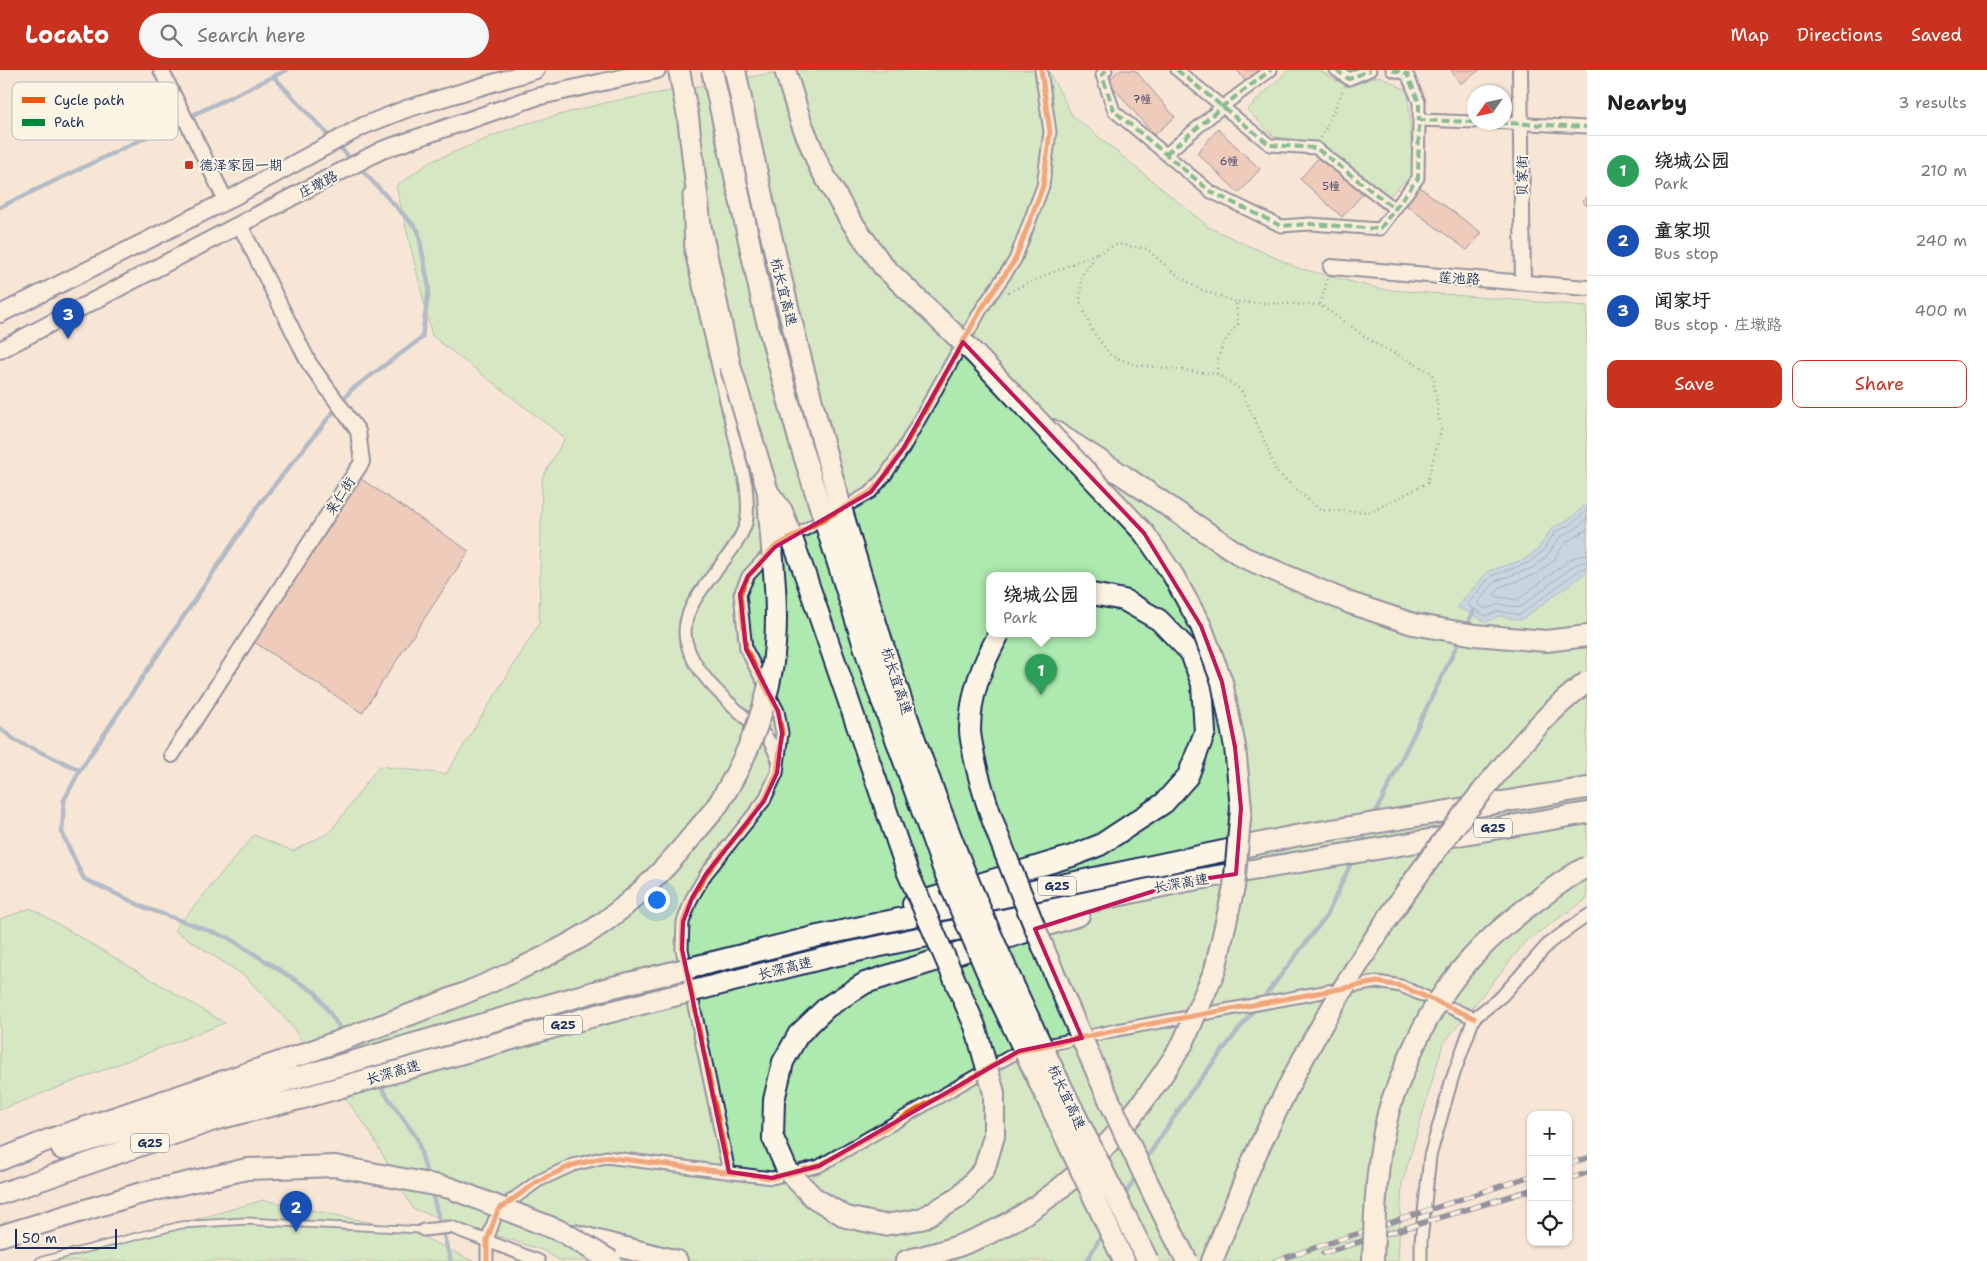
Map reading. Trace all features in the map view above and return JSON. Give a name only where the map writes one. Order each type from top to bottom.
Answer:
[{"type":"highway","points":[[0,1160],[48,1140],[298,1056],[407,1016],[523,967],[578,939],[631,900],[678,854],[718,804],[750,744],[767,694],[775,645],[775,591],[768,492],[730,365],[701,229],[688,117],[679,70]]},
{"type":"highway","name":"杭长宜高速","points":[[712,70],[764,310],[800,443],[877,687],[943,868],[987,972],[1124,1261]]},
{"type":"highway","name":"杭长宜高速","points":[[735,70],[763,208],[821,441],[898,687],[960,858],[1007,970],[1076,1117],[1148,1261]]},
{"type":"highway","points":[[785,70],[801,122],[819,166],[850,218],[883,266],[974,353],[1035,420],[1144,533],[1173,575],[1201,626],[1222,682],[1235,746],[1241,808],[1234,887],[1215,970],[1183,1043],[1158,1083],[1121,1131],[1047,1199],[1001,1227],[962,1245],[906,1261]]},
{"type":"highway","points":[[1035,420],[1124,476],[1243,557],[1350,603],[1413,624],[1475,635],[1546,641],[1587,636]]},
{"type":"highway","points":[[768,492],[782,511],[908,873],[976,1026],[994,1093],[994,1136],[984,1170],[958,1198],[921,1219],[884,1225],[846,1217],[813,1198],[787,1170],[773,1138],[774,1100],[783,1062],[798,1035],[827,1007],[865,983],[1182,882]]},
{"type":"highway","points":[[839,932],[905,907],[1072,856],[1100,845],[1164,804],[1188,776],[1205,732],[1202,684],[1191,654],[1159,620],[1124,600],[1096,595]]},
{"type":"highway","points":[[997,637],[982,664],[974,697],[970,732],[978,776],[997,833],[1047,958],[1151,1192],[1187,1261]]},
{"type":"highway","points":[[1212,1261],[1253,1160],[1298,1068],[1352,975],[1409,887],[1460,818],[1528,735],[1572,693],[1587,682]]},
{"type":"highway","name":"长深高速","points":[[0,1168],[299,1077],[597,991],[818,936],[1295,836],[1425,813],[1587,788]]},
{"type":"highway","name":"长深高速","points":[[0,1194],[217,1120],[303,1098],[594,1016],[824,958],[1182,882],[1274,868],[1399,844],[1587,813]]},
{"type":"highway","points":[[1373,1261],[1375,1198],[1388,1113],[1416,1038],[1437,1001],[1469,958],[1514,917],[1574,874],[1587,867]]},
{"type":"highway","points":[[0,1236],[138,1194],[247,1168],[335,1166],[450,1188],[563,1232],[677,1261]]},
{"type":"highway","points":[[563,1232],[611,1261]]},
{"type":"main road","name":"庄墩路","points":[[0,314],[226,201],[363,126],[406,109],[536,70]]},
{"type":"main road","name":"庄墩路","points":[[0,350],[382,150],[536,98],[657,70]]},
{"type":"street","points":[[670,70],[687,150],[690,252],[746,485],[748,506],[746,521],[738,542],[692,604],[685,622],[686,642],[697,665],[724,698],[768,738],[778,760]]},
{"type":"street","points":[[729,1172],[682,949],[683,922],[692,898],[706,874],[764,801],[777,773],[782,733],[778,711],[746,650],[740,594],[748,576],[775,547],[871,492],[885,476],[903,449],[982,308],[1016,260],[1043,186],[1050,132],[1041,70]]},
{"type":"street","points":[[1106,70],[1102,75],[1114,111],[1211,192],[1281,226],[1310,224],[1380,228],[1418,178],[1419,102],[1408,74],[1392,70]]},
{"type":"street","points":[[1177,70],[1270,145],[1316,148],[1395,209]]},
{"type":"street","points":[[1166,154],[1223,106],[1270,70]]},
{"type":"street","points":[[1336,70],[1349,79],[1370,70]]},
{"type":"street","name":"贝家街","points":[[1520,70],[1523,282]]},
{"type":"street","points":[[178,107],[226,201]]},
{"type":"street","points":[[1419,120],[1467,122]]},
{"type":"street","points":[[1512,123],[1587,127]]},
{"type":"street","name":"来仁街","points":[[172,755],[362,462],[358,431],[309,363],[240,226]]},
{"type":"street","name":"莲池路","points":[[1331,268],[1587,288]]},
{"type":"street","points":[[1421,1261],[1421,1241],[1430,1156],[1452,1078],[1474,1018],[1502,996],[1549,943],[1587,916]]},
{"type":"street","points":[[488,1261],[487,1240],[498,1210],[538,1181],[573,1164],[606,1157],[772,1178],[820,1166],[1019,1051],[1377,982],[1401,986],[1474,1018]]},
{"type":"street","points":[[423,1230],[451,1227],[539,1261]]},
{"type":"lane","points":[[39,1261],[181,1225],[245,1221],[423,1230]]},
{"type":"path","points":[[1316,148],[1349,79]]},
{"type":"path","points":[[982,308],[1009,292],[1098,252],[1118,244],[1147,249],[1172,271],[1197,288],[1236,302],[1320,305],[1376,344],[1432,373],[1441,430],[1427,483],[1371,512],[1320,510],[1276,471],[1241,390],[1217,374],[1136,365],[1111,356],[1092,330],[1080,301],[1082,275],[1098,252]]},
{"type":"path","points":[[1320,305],[1331,268]]},
{"type":"path","points":[[1217,374],[1216,358],[1225,341],[1238,324],[1236,302]]},
{"type":"highlighted area","points":[[963,342],[1144,533],[1201,626],[1222,682],[1235,747],[1241,808],[1236,874],[1182,882],[1035,929],[1082,1038],[1019,1051],[819,1166],[772,1178],[729,1172],[682,949],[683,922],[692,898],[706,874],[764,801],[777,773],[782,733],[778,711],[746,649],[740,594],[748,576],[775,547],[871,492],[903,449]]},
{"type":"green space","points":[[790,70],[1048,70],[1072,115],[1210,228],[1298,268],[1380,289],[1587,306],[1587,899],[1526,941],[1443,1044],[1402,1184],[1398,1261],[561,1261],[542,1250],[413,1209],[368,1129],[286,1019],[246,977],[174,930],[254,835],[293,851],[330,832],[379,766],[446,774],[539,624],[542,478],[565,438],[432,336],[396,186],[430,162],[517,126],[608,102]]},
{"type":"green space","points":[[1288,70],[1319,70],[1347,87],[1379,76],[1408,91],[1413,174],[1388,197],[1320,142],[1274,137],[1247,110]]},
{"type":"green space","points":[[31,908],[225,1023],[0,1110],[0,919]]},
{"type":"green space","points":[[264,1200],[411,1231],[473,1261],[49,1261]]},
{"type":"water","points":[[1587,503],[1587,572],[1521,620],[1499,616],[1487,622],[1457,607],[1488,571],[1525,559],[1538,549],[1552,528],[1570,519]]},
{"type":"building","points":[[1119,70],[1135,70],[1175,117],[1154,135],[1108,81]]},
{"type":"building","points":[[1237,70],[1260,70],[1247,83]]},
{"type":"building","points":[[1451,70],[1480,70],[1460,84]]},
{"type":"building","points":[[1218,129],[1260,169],[1239,193],[1197,153]]},
{"type":"building","points":[[1320,156],[1363,194],[1342,217],[1300,179]]},
{"type":"building","points":[[1418,186],[1482,233],[1467,250],[1407,206]]},
{"type":"building","points":[[1587,197],[1587,206],[1582,201]]},
{"type":"building","points":[[361,479],[469,551],[362,713],[254,642]]},
{"type":"waterway","points":[[178,122],[287,70]]},
{"type":"waterway","points":[[274,77],[332,139]]},
{"type":"waterway","points":[[0,207],[140,140]]},
{"type":"waterway","points":[[337,144],[353,161]]},
{"type":"waterway","points":[[344,1034],[316,993],[229,938],[146,908],[84,879],[62,833],[64,800],[80,770],[260,503],[351,390],[422,338],[429,288],[418,230],[358,166]]},
{"type":"waterway","points":[[1466,627],[1474,610]]},
{"type":"waterway","points":[[1374,816],[1460,639]]},
{"type":"waterway","points":[[0,728],[16,741],[80,770]]},
{"type":"waterway","points":[[1360,846],[1367,830]]},
{"type":"waterway","points":[[1261,1001],[1327,915],[1353,859]]},
{"type":"waterway","points":[[1144,1162],[1190,1093],[1256,1007]]},
{"type":"waterway","points":[[377,1082],[417,1138],[428,1178]]},
{"type":"waterway","points":[[1124,1197],[1137,1174]]},
{"type":"waterway","points":[[431,1190],[451,1261]]},
{"type":"waterway","points":[[1087,1261],[1103,1232]]},
{"type":"railway","points":[[1572,1163],[1587,1158]]},
{"type":"railway","points":[[1572,1178],[1587,1173]]},
{"type":"railway","points":[[1275,1261],[1527,1177]]},
{"type":"railway","points":[[1323,1253],[1527,1191]]},
{"type":"marked path","points":[[1106,70],[1102,75],[1114,111],[1211,192],[1281,226],[1310,224],[1380,229],[1418,178],[1419,120],[1467,122]]},
{"type":"marked path","points":[[1177,70],[1270,145],[1316,148],[1395,209]]},
{"type":"marked path","points":[[1166,154],[1223,106],[1271,70]]},
{"type":"marked path","points":[[1336,70],[1349,79],[1370,70]]},
{"type":"marked path","points":[[1392,70],[1407,74],[1419,102],[1419,120]]},
{"type":"marked path","points":[[1512,123],[1587,127]]},
{"type":"cycle path","points":[[729,1172],[682,949],[683,922],[692,898],[706,874],[764,801],[777,773],[782,733],[778,711],[746,649],[740,594],[748,576],[775,547],[871,492],[885,476],[903,449],[982,308],[1015,260],[1043,186],[1050,132],[1041,70]]},
{"type":"cycle path","points":[[487,1261],[487,1240],[498,1210],[538,1181],[573,1165],[606,1157],[772,1178],[819,1166],[1019,1051],[1117,1030],[1377,982],[1401,986],[1474,1018]]},
{"type":"place","name":"德泽家园一期","points":[[189,165]]},
{"type":"place","name":"闻家圩","points":[[68,339]]},
{"type":"place","name":"绕城公园","points":[[1041,695]]},
{"type":"place","name":"童家坝","points":[[296,1232]]}]
